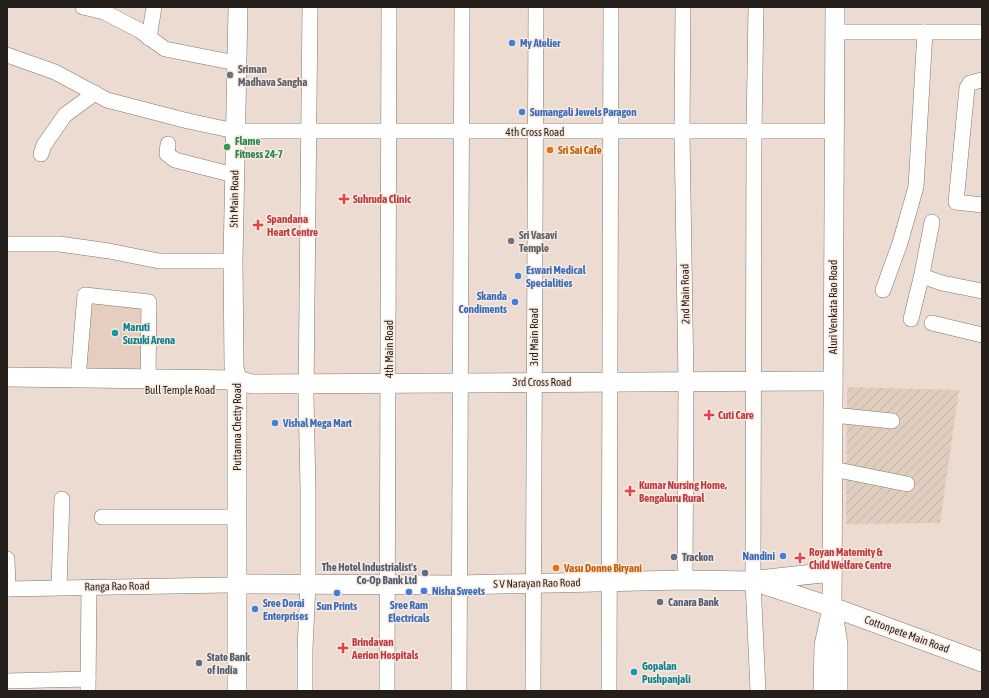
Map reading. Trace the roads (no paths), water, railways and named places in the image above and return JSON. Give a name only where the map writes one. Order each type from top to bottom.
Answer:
[{"type":"main road","name":"5th Main Road","points":[[236,382],[233,261],[238,7]]},
{"type":"main road","name":"Aluri Venkata Rao Road","points":[[835,7],[832,607],[838,644],[838,691]]},
{"type":"main road","name":"Bull Temple Road","points":[[7,377],[236,382]]},
{"type":"main road","name":"3rd Cross Road","points":[[236,382],[460,383],[833,381]]},
{"type":"main road","name":"Bull Temple Road","points":[[7,390],[236,382]]},
{"type":"main road","name":"Puttanna Chetty Road","points":[[236,382],[227,517],[237,691]]},
{"type":"main road","name":"Puttanna Chetty Road","points":[[227,691],[232,584],[236,382]]},
{"type":"main road","points":[[753,581],[832,572]]},
{"type":"main road","name":"S V Narayan Rao Road","points":[[232,584],[308,583],[459,585],[685,580],[753,581],[832,607]]},
{"type":"main road","name":"Aluri Venkata Rao Road","points":[[823,691],[824,645],[832,607]]},
{"type":"main road","name":"Cottonpete Main Road","points":[[832,607],[982,662]]},
{"type":"street","points":[[83,7],[104,12],[139,30],[165,49],[236,63]]},
{"type":"street","points":[[150,38],[154,7]]},
{"type":"street","points":[[305,691],[308,583],[307,383],[310,7]]},
{"type":"street","name":"4th Main Road","points":[[387,691],[389,7]]},
{"type":"street","points":[[459,691],[462,7]]},
{"type":"street","name":"3rd Main Road","points":[[533,691],[536,7]]},
{"type":"street","points":[[609,691],[614,582],[610,382],[611,7]]},
{"type":"street","name":"2nd Main Road","points":[[683,7],[682,131],[686,382],[685,580]]},
{"type":"street","points":[[756,7],[754,132],[753,581],[758,691]]},
{"type":"street","points":[[834,32],[982,32]]},
{"type":"street","points":[[883,290],[900,243],[916,187],[926,32]]},
{"type":"street","name":"4th Cross Road","points":[[7,55],[55,72],[107,100],[188,121],[235,131],[834,131]]},
{"type":"street","points":[[982,80],[970,83],[966,88],[956,202],[982,205]]},
{"type":"street","points":[[41,154],[44,145],[65,115],[95,93]]},
{"type":"street","points":[[168,144],[167,154],[175,160],[234,175]]},
{"type":"street","points":[[911,319],[922,276],[932,222]]},
{"type":"street","points":[[7,244],[59,244],[109,251],[159,261],[233,261]]},
{"type":"street","points":[[922,276],[942,283],[982,292]]},
{"type":"street","points":[[78,378],[85,295],[149,302],[148,379]]},
{"type":"street","points":[[932,323],[982,335]]},
{"type":"street","points":[[833,415],[892,421]]},
{"type":"street","points":[[833,469],[907,484]]},
{"type":"street","points":[[59,588],[62,499]]},
{"type":"street","points":[[102,517],[227,517]]},
{"type":"street","points":[[7,559],[7,589]]},
{"type":"street","points":[[614,582],[619,622]]},
{"type":"street","name":"Ranga Rao Road","points":[[7,589],[232,584]]},
{"type":"street","points":[[7,681],[88,685],[89,587]]},
{"type":"place","name":"My Atelier","points":[[512,43]]},
{"type":"place","name":"Sriman Madhava Sangha","points":[[230,75]]},
{"type":"place","name":"Sumangali Jewels Paragon","points":[[522,112]]},
{"type":"place","name":"Flame Fitness 24-7","points":[[227,147]]},
{"type":"place","name":"Sri Sai Cafe","points":[[550,150]]},
{"type":"place","name":"Suhruda Clinic","points":[[344,199]]},
{"type":"place","name":"Spandana Heart Centre","points":[[258,225]]},
{"type":"place","name":"Sri Vasavi Temple","points":[[511,241]]},
{"type":"place","name":"Eswari Medical Specialities","points":[[518,276]]},
{"type":"place","name":"Skanda Condiments","points":[[515,302]]},
{"type":"place","name":"Maruti Suzuki Arena","points":[[115,333]]},
{"type":"place","name":"Cuti Care","points":[[709,415]]},
{"type":"place","name":"Vishal Mega Mart","points":[[275,423]]},
{"type":"place","name":"Kumar Nursing Home, Bengaluru Rural","points":[[630,491]]},
{"type":"place","name":"Nandini","points":[[783,556]]},
{"type":"place","name":"Trackon","points":[[674,557]]},
{"type":"place","name":"Royan Maternity & Child Welfare Centre","points":[[800,558]]},
{"type":"place","name":"Vasu Donne Biryani","points":[[556,568]]},
{"type":"place","name":"The Hotel Industrialist's Co-Op Bank Ltd","points":[[425,573]]},
{"type":"place","name":"Nisha Sweets","points":[[424,591]]},
{"type":"place","name":"Sree Ram Electricals","points":[[409,592]]},
{"type":"place","name":"Sun Prints","points":[[337,593]]},
{"type":"place","name":"Canara Bank","points":[[660,602]]},
{"type":"place","name":"Sree Dorai Enterprises","points":[[255,609]]},
{"type":"place","name":"Brindavan Aerion Hospitals","points":[[343,648]]},
{"type":"place","name":"State Bank of India","points":[[199,663]]},
{"type":"place","name":"Gopalan Pushpanjali","points":[[634,672]]}]
